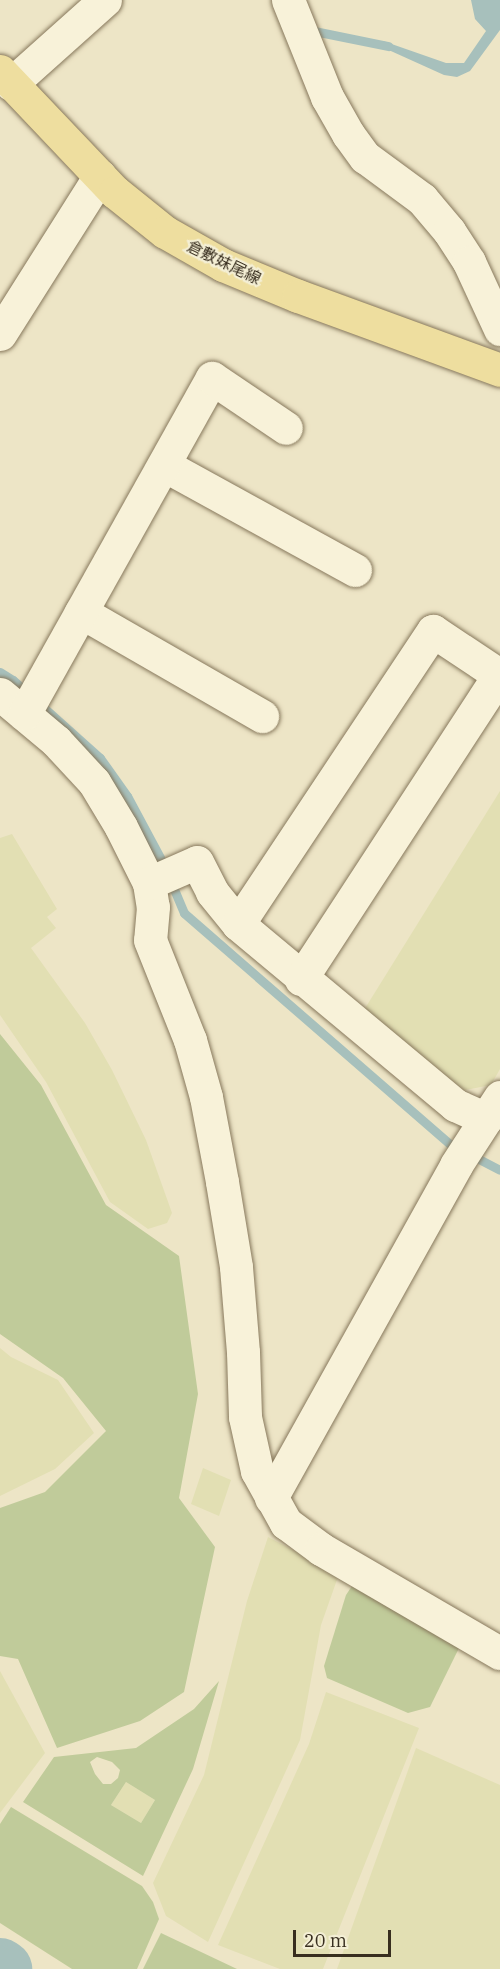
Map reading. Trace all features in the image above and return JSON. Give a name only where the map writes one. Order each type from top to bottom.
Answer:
[{"type":"main road","name":"倉敷妹尾線","points":[[4,78],[100,176],[165,232],[223,265],[298,296],[500,370]]},
{"type":"street","points":[[4,78],[105,0]]},
{"type":"street","points":[[288,0],[327,97],[348,134],[365,157],[422,199],[449,231],[497,312]]},
{"type":"street","points":[[0,334],[100,176]]},
{"type":"street","points":[[162,877],[121,827],[94,782],[56,741],[23,700],[81,612],[212,378],[286,428]]},
{"type":"street","points":[[164,465],[355,570]]},
{"type":"street","points":[[81,612],[262,716]]},
{"type":"street","points":[[238,924],[433,632],[499,675],[301,979]]},
{"type":"street","points":[[162,877],[196,862],[212,892],[238,924],[301,979],[456,1106],[479,1130],[271,1498]]},
{"type":"street","points":[[162,877],[153,908],[150,940],[190,1040],[206,1097],[236,1267],[243,1352],[245,1418],[257,1472],[286,1523],[321,1549],[500,1653]]},
{"type":"shaded area","points":[[500,791],[500,1069],[491,1085],[460,1091],[364,1010]]},
{"type":"shaded area","points":[[12,834],[57,909],[47,917],[56,928],[31,948],[85,1023],[112,1070],[146,1140],[172,1213],[167,1223],[148,1229],[110,1202],[46,1082],[0,1015],[0,838]]},
{"type":"shaded area","points":[[0,1348],[11,1357],[58,1380],[94,1433],[55,1469],[0,1496]]},
{"type":"shaded area","points":[[203,1468],[231,1480],[219,1516],[191,1504]]},
{"type":"shaded area","points":[[268,1537],[339,1574],[321,1625],[300,1740],[208,1942],[166,1916],[153,1883],[204,1775],[247,1601]]},
{"type":"shaded area","points":[[0,1671],[45,1753],[0,1813]]},
{"type":"shaded area","points":[[326,1692],[419,1728],[323,1969],[280,1969],[218,1945],[309,1744]]},
{"type":"shaded area","points":[[416,1748],[500,1785],[500,1969],[337,1969]]},
{"type":"shaded area","points":[[126,1782],[155,1800],[141,1823],[111,1805]]},
{"type":"green space","points":[[0,1034],[41,1085],[106,1205],[179,1256],[198,1394],[179,1498],[215,1547],[184,1692],[140,1721],[57,1748],[18,1659],[0,1656],[0,1508],[45,1492],[106,1431],[63,1378],[0,1334]]},
{"type":"green space","points":[[354,1583],[460,1646],[430,1707],[408,1713],[327,1678],[324,1666],[346,1595]]},
{"type":"green space","points":[[219,1681],[193,1769],[143,1876],[23,1802],[54,1757],[136,1748],[194,1709]],"holes":[[[97,1757],[112,1762],[120,1770],[118,1778],[111,1784],[103,1784],[95,1774],[90,1762]],[[126,1782],[155,1800],[141,1823],[111,1805]]]},
{"type":"green space","points":[[11,1807],[142,1886],[153,1902],[159,1919],[137,1969],[72,1969],[0,1923],[0,1824]]},
{"type":"green space","points":[[161,1933],[237,1969],[143,1969]]},
{"type":"water","points":[[471,0],[500,0],[500,30],[470,71],[457,77],[444,75],[382,47],[383,41],[446,63],[464,63],[486,31],[475,19]]},
{"type":"waterway","points":[[314,31],[388,46]]},
{"type":"waterway","points":[[0,672],[13,680],[100,758],[127,796],[163,863],[184,913],[450,1144],[500,1170]]}]
